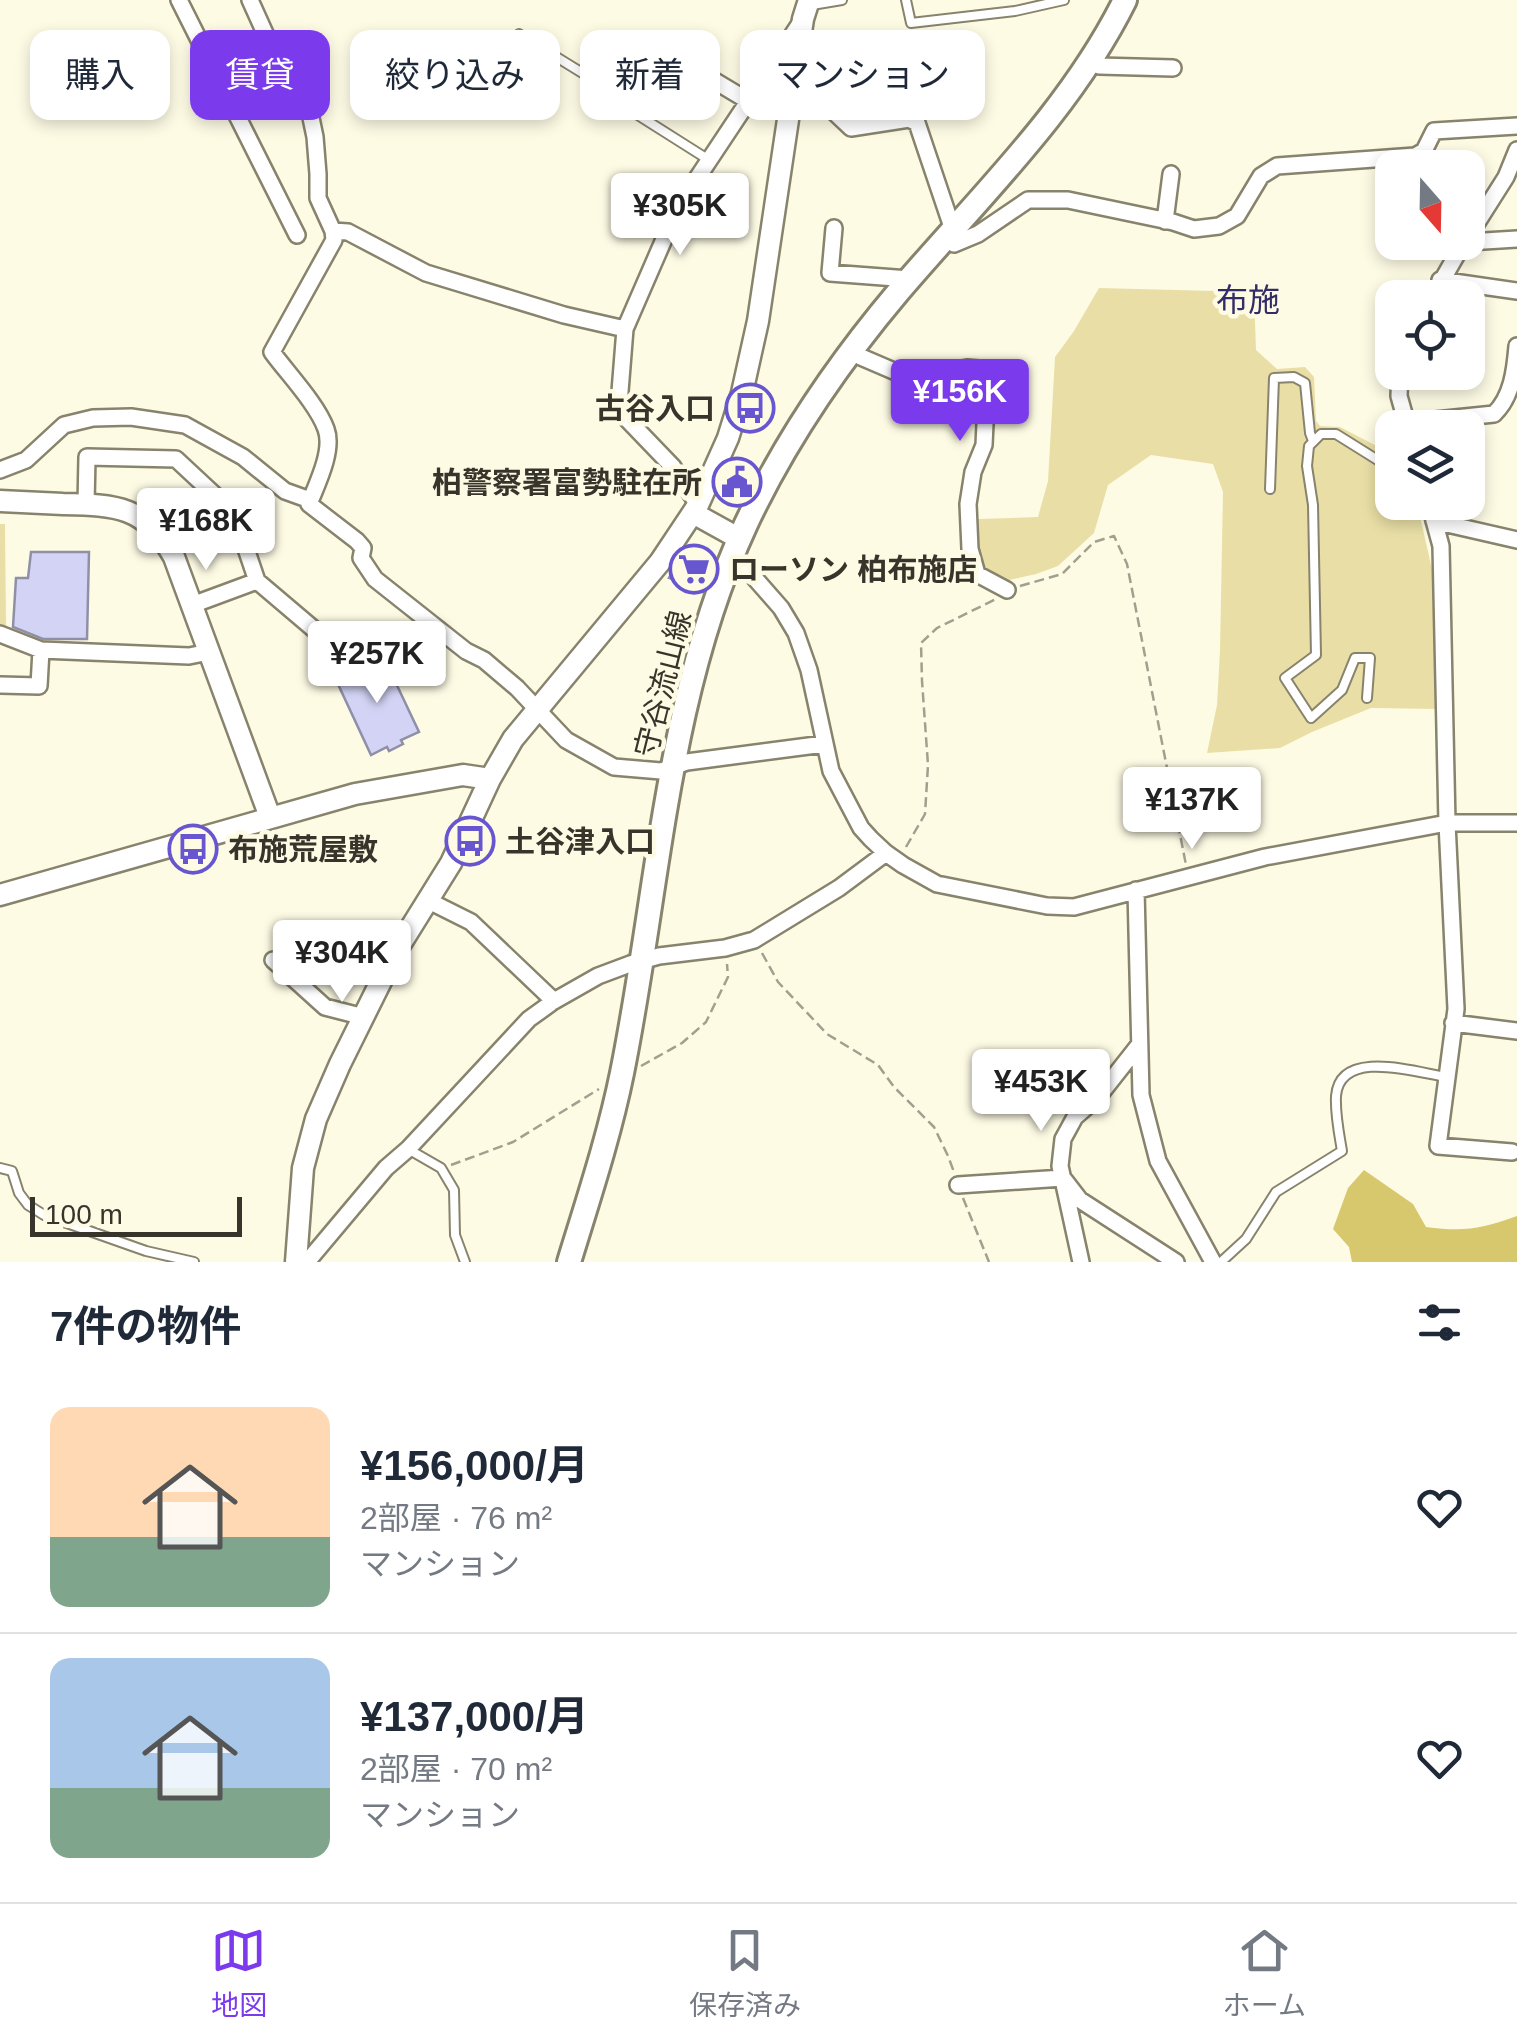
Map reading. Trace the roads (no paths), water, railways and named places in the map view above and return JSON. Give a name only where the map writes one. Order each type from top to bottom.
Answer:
[{"type":"main road","name":"守谷流山線","points":[[568,1262],[619,1088],[674,766],[705,630],[729,562],[801,423],[851,350],[1031,140],[1090,63],[1119,4]]},
{"type":"street","points":[[179,0],[297,235]]},
{"type":"street","points":[[256,2],[268,42],[310,113],[318,198],[334,240],[272,352],[328,431],[324,467],[309,504],[358,541],[361,558],[375,578],[484,660],[566,740],[614,768],[661,770],[687,762],[824,744]]},
{"type":"street","points":[[793,30],[806,8]]},
{"type":"street","points":[[1090,63],[1173,68]]},
{"type":"street","points":[[740,116],[668,230],[625,328],[619,404],[623,414],[673,467],[696,509],[740,539]]},
{"type":"street","points":[[296,1262],[303,1168],[316,1119],[395,953],[451,862],[513,739],[641,587],[696,509],[734,424],[752,357],[788,120]]},
{"type":"street","points":[[842,120],[850,128],[902,120]]},
{"type":"street","points":[[911,120],[917,123],[954,244],[978,234],[1028,200],[1068,200],[1194,229],[1219,226],[1237,216],[1261,176],[1277,166],[1415,156],[1424,151],[1434,131],[1517,126]]},
{"type":"street","points":[[1485,214],[1512,178],[1517,150]]},
{"type":"street","points":[[1165,221],[1171,174]]},
{"type":"street","points":[[834,228],[830,272],[909,280]]},
{"type":"street","points":[[333,232],[348,232],[426,274],[564,316],[625,328]]},
{"type":"street","points":[[1485,240],[1517,240]]},
{"type":"street","points":[[1440,280],[1453,260]]},
{"type":"street","points":[[1485,286],[1517,291]]},
{"type":"street","points":[[1485,415],[1494,414],[1507,398],[1516,371],[1517,346]]},
{"type":"street","points":[[851,350],[910,378],[966,368],[990,370],[995,379],[986,402],[984,445],[973,472],[968,504],[970,549],[976,574],[1006,590]]},
{"type":"street","points":[[0,470],[26,460],[64,425],[93,418],[132,417],[185,425],[243,457],[285,490],[310,500]]},
{"type":"street","points":[[86,504],[87,456],[176,459],[234,513],[257,581],[316,631]]},
{"type":"street","points":[[0,502],[109,505],[148,522],[163,538],[174,557],[270,817]]},
{"type":"street","points":[[1512,1152],[1438,1146],[1456,1009],[1441,546],[1434,521],[1517,540]]},
{"type":"street","points":[[729,562],[752,575],[781,608],[796,633],[809,670],[830,772],[861,828],[892,857],[937,884],[1047,906],[1074,907],[1265,857],[1448,823],[1517,823]]},
{"type":"street","points":[[192,605],[257,581]]},
{"type":"street","points":[[0,634],[41,650],[189,656],[209,652]]},
{"type":"street","points":[[0,685],[39,686],[41,650]]},
{"type":"street","points":[[0,895],[390,786],[462,775],[490,779]]},
{"type":"street","points":[[307,1262],[386,1168],[529,1019],[554,1001],[598,976],[642,961],[754,940],[892,857]]},
{"type":"street","points":[[1136,890],[1141,1095],[1158,1160],[1212,1262]]},
{"type":"street","points":[[427,900],[471,922],[554,1001]]},
{"type":"street","points":[[273,960],[325,1007],[364,1018]]},
{"type":"street","points":[[1454,1024],[1517,1031]]},
{"type":"street","points":[[1081,1262],[1060,1166],[1063,1139],[1075,1117],[1098,1097],[1139,1044]]},
{"type":"street","points":[[958,1185],[1063,1178]]},
{"type":"street","points":[[1063,1178],[1080,1200],[1176,1262]]},
{"type":"lane","points":[[806,8],[842,0]]},
{"type":"lane","points":[[906,0],[911,23],[1015,11],[1064,0]]},
{"type":"lane","points":[[560,59],[623,98],[630,110],[709,160]]},
{"type":"lane","points":[[1270,488],[1274,378],[1294,378],[1305,383],[1313,442]]},
{"type":"lane","points":[[1367,698],[1370,658],[1355,658],[1342,690],[1311,718],[1285,678],[1316,655],[1313,505],[1306,466],[1309,446],[1321,434],[1336,434],[1375,458]]},
{"type":"lane","points":[[1222,1262],[1246,1238],[1276,1192],[1342,1151],[1336,1091],[1344,1074],[1360,1066],[1446,1077]]},
{"type":"lane","points":[[408,1148],[441,1168],[454,1190],[455,1236],[465,1262]]},
{"type":"lane","points":[[0,1168],[12,1171],[19,1193],[28,1205],[44,1215],[146,1251],[194,1262]]},
{"type":"place","name":"古谷入口","points":[[750,408]]},
{"type":"place","name":"柏警察署富勢駐在所","points":[[737,482]]},
{"type":"place","name":"ローソン 柏布施店","points":[[694,569]]},
{"type":"place","name":"土谷津入口","points":[[470,841]]},
{"type":"place","name":"布施荒屋敷","points":[[193,849]]},
{"type":"district","name":"布施","points":[[1248,300]]}]
